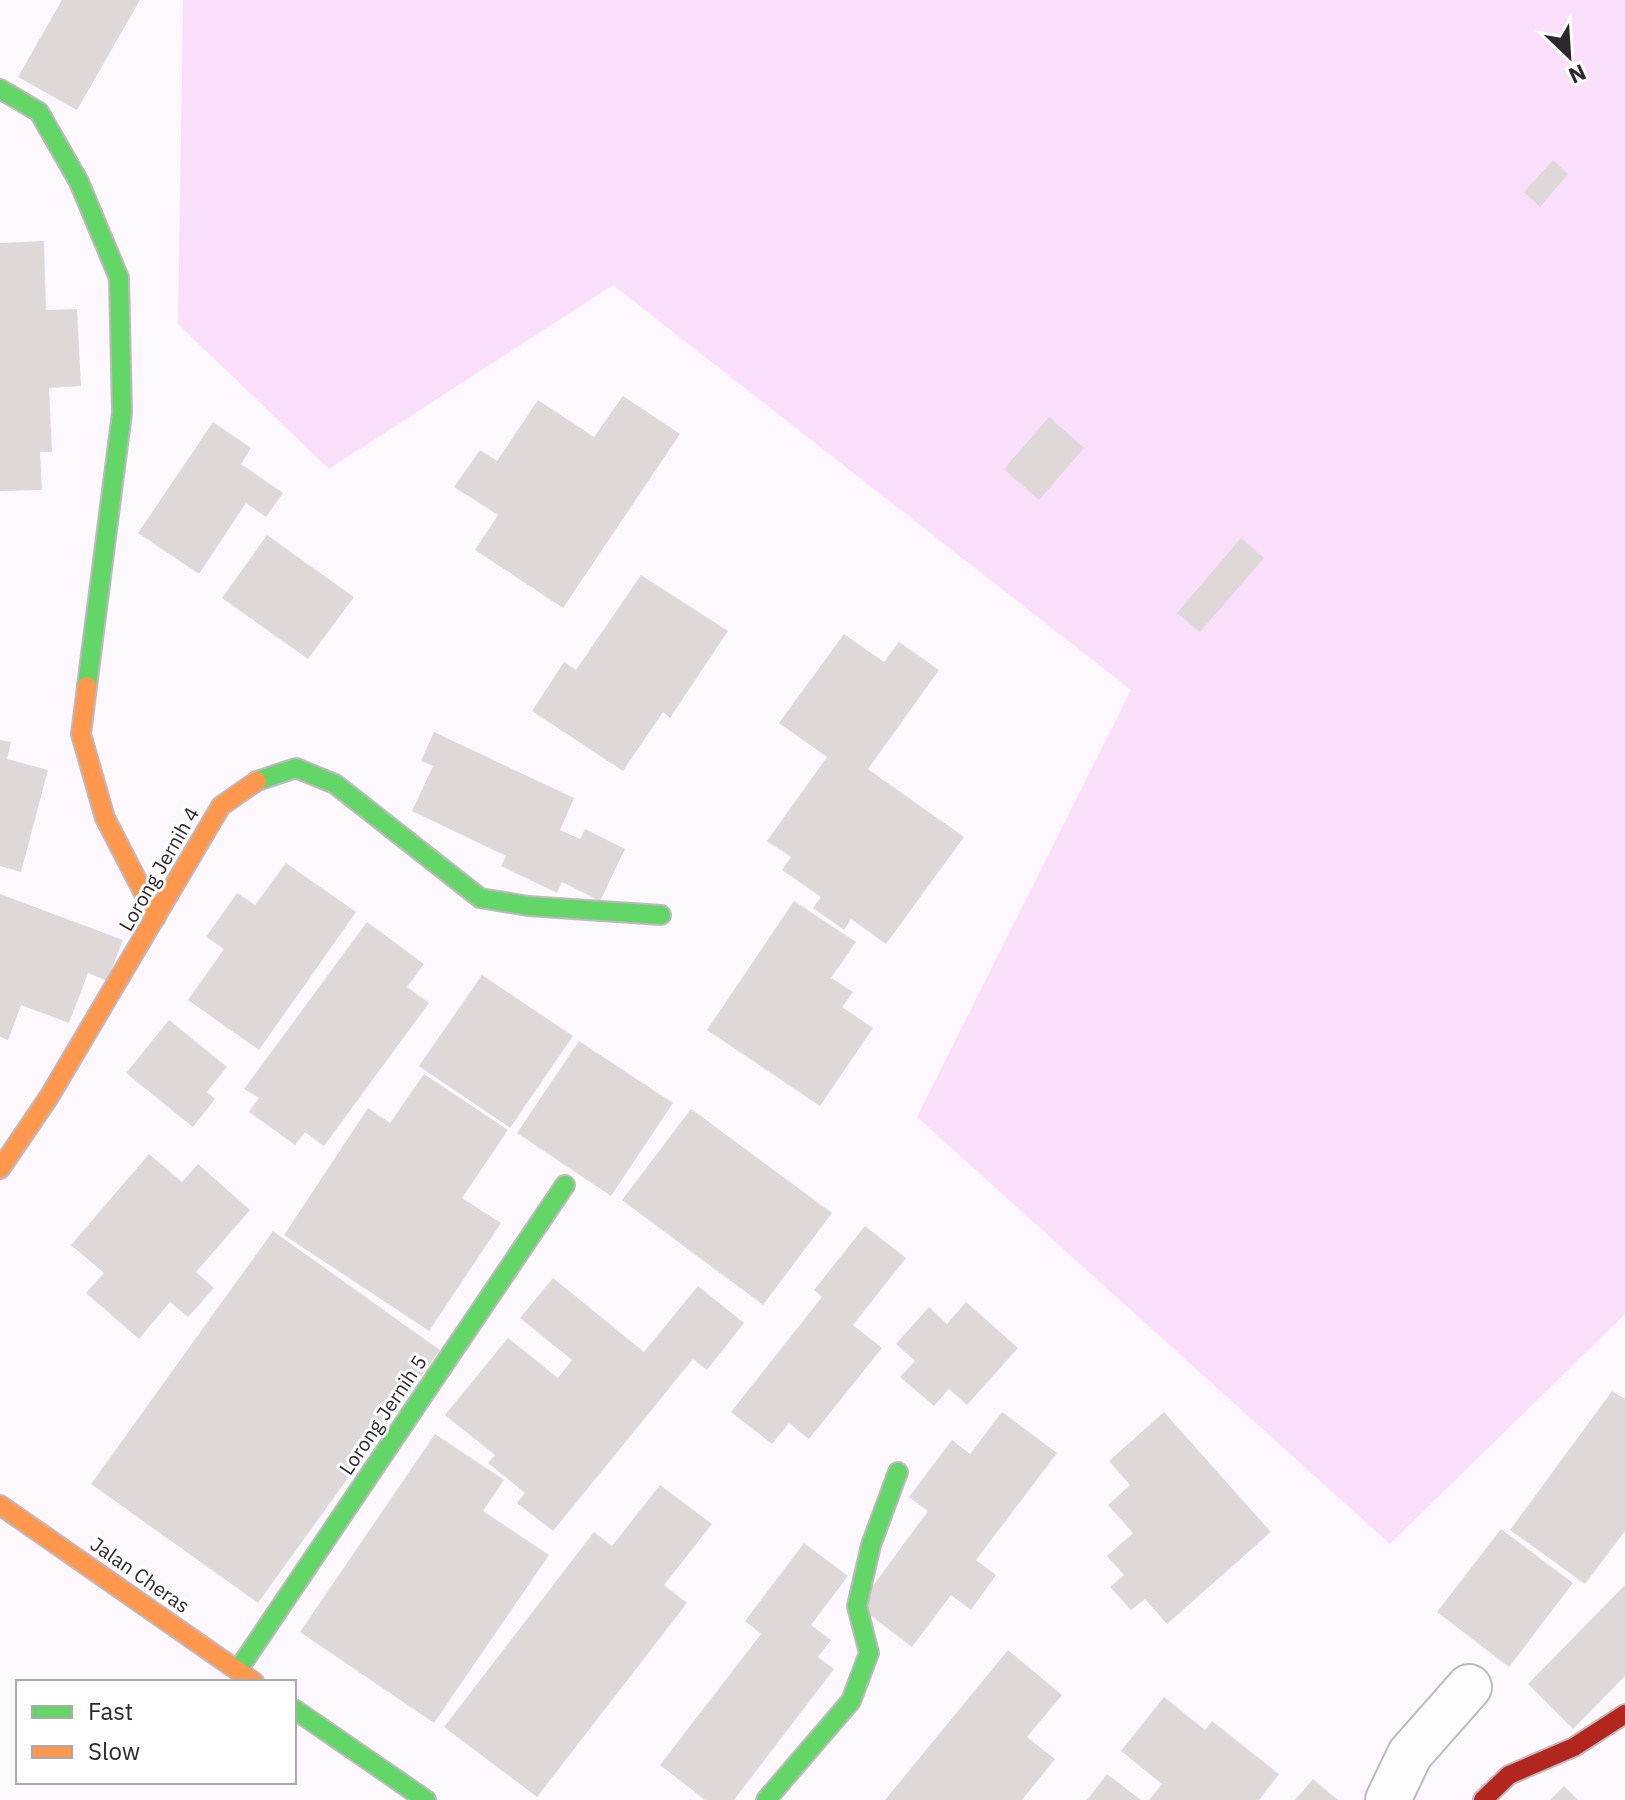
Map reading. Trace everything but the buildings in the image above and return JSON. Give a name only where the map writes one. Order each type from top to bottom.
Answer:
[{"type":"street","points":[[0,89],[39,112],[79,182],[119,278],[122,413],[81,734],[105,818],[156,917]]},
{"type":"street","name":"Lorong Jernih 4","points":[[0,1169],[49,1097],[221,806],[259,780],[296,768],[335,784],[480,898],[528,906],[661,915]]},
{"type":"street","name":"Lorong Jernih 5","points":[[238,1670],[565,1185]]},
{"type":"street","points":[[766,1800],[851,1701],[869,1653],[857,1606],[871,1545],[898,1472]]},
{"type":"street","name":"Jalan Cheras","points":[[0,1505],[251,1680]]},
{"type":"street","points":[[1388,1800],[1410,1754],[1469,1687]]},
{"type":"street","points":[[296,1710],[426,1800]]},
{"type":"street","points":[[1483,1800],[1490,1788],[1517,1771],[1569,1750],[1625,1714]]},
{"type":"shaded area","points":[[183,0],[1625,0],[1625,1314],[1390,1544],[917,1117],[1131,690],[613,285],[329,469],[178,324]]},
{"type":"traffic: fast","points":[[0,89],[39,112],[79,182],[119,278],[122,413],[87,686]]},
{"type":"traffic: fast","points":[[257,781],[296,768],[335,784],[480,898],[528,906],[661,915]]},
{"type":"traffic: fast","points":[[238,1670],[565,1185]]},
{"type":"traffic: fast","points":[[766,1800],[851,1701],[869,1653],[857,1606],[871,1545],[898,1472]]},
{"type":"traffic: fast","points":[[296,1710],[426,1800]]},
{"type":"traffic: slow","points":[[87,686],[81,734],[105,818],[156,917]]},
{"type":"traffic: slow","points":[[0,1169],[49,1097],[221,806],[257,781]]},
{"type":"traffic: slow","points":[[0,1505],[251,1680]]},
{"type":"traffic: jam","points":[[1483,1800],[1509,1775],[1574,1747],[1625,1714]]}]
